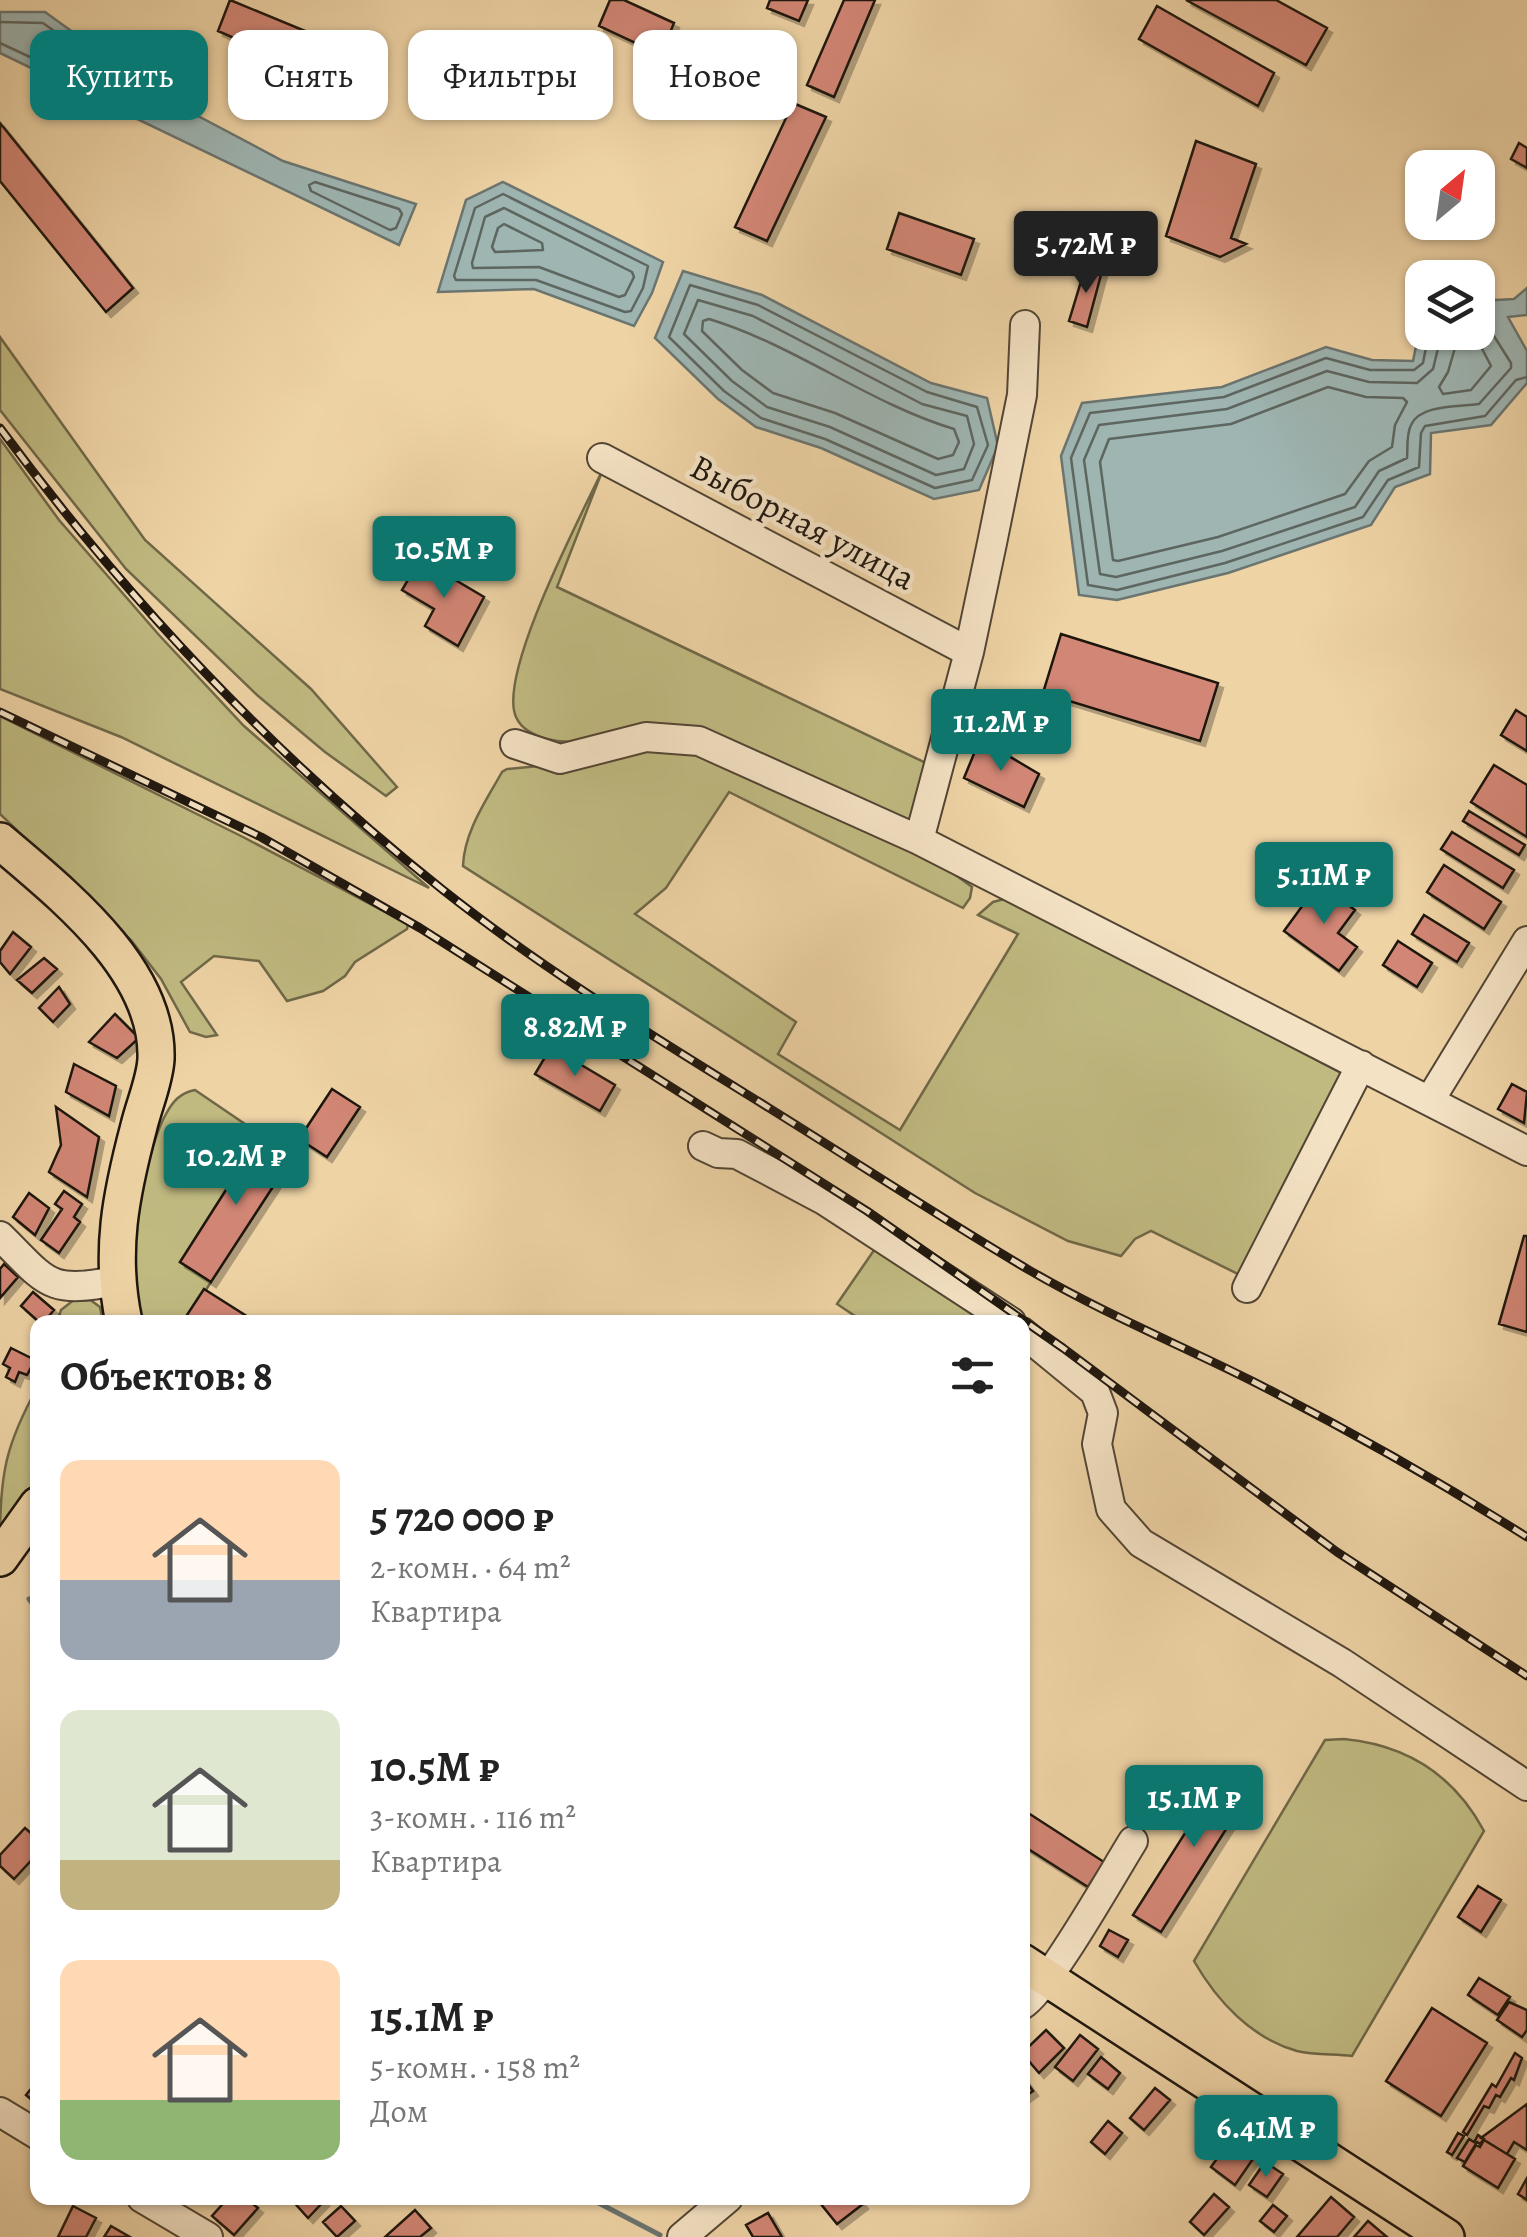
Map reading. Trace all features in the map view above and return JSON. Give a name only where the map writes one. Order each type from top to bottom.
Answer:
[{"type":"main road","points":[[0,841],[92,923],[124,966],[148,1008],[156,1060],[122,1188],[118,1304]]},
{"type":"main road","points":[[0,1558],[30,1516]]},
{"type":"main road","points":[[1035,1969],[1446,2237]]},
{"type":"street","points":[[920,840],[969,652],[1022,395],[1025,326]]},
{"type":"street","name":"Выборная улица","points":[[602,458],[969,652]]},
{"type":"street","points":[[514,744],[560,758],[646,737],[699,741],[920,840],[1527,1151]]},
{"type":"street","points":[[1430,1100],[1527,941]]},
{"type":"street","points":[[1247,1288],[1361,1065]]},
{"type":"street","points":[[703,1146],[718,1153],[737,1154],[824,1200],[1000,1315]]},
{"type":"street","points":[[0,1236],[48,1282],[81,1288],[118,1304]]},
{"type":"street","points":[[1030,1339],[1095,1392],[1102,1410],[1097,1444],[1111,1509],[1132,1535],[1342,1663],[1527,1786]]},
{"type":"street","points":[[1030,2001],[1035,1969],[1133,1841]]},
{"type":"street","points":[[0,2112],[30,2129]]},
{"type":"street","points":[[154,2205],[208,2237]]},
{"type":"street","points":[[682,2237],[720,2205]]},
{"type":"shaded area","points":[[0,337],[145,540],[311,689],[397,787],[386,796],[325,752],[257,695],[126,569],[0,410]]},
{"type":"shaded area","points":[[0,439],[59,520],[244,726],[429,888],[121,737],[0,689]]},
{"type":"shaded area","points":[[603,469],[557,587],[928,764],[912,825],[691,728],[647,726],[564,742],[538,736],[521,725],[513,696],[519,666],[561,556]]},
{"type":"shaded area","points":[[0,716],[245,838],[408,924],[407,929],[355,962],[345,976],[323,991],[287,1001],[259,961],[214,956],[181,982],[217,1035],[206,1037],[190,1032],[161,979],[131,940],[0,814]]},
{"type":"shaded area","points":[[685,743],[931,857],[972,887],[963,908],[729,792],[666,888],[635,914],[796,1022],[778,1054],[900,1130],[1018,934],[978,915],[993,902],[1008,898],[1341,1073],[1343,1077],[1244,1277],[1151,1231],[1135,1239],[1121,1256],[1068,1241],[975,1193],[463,866],[467,841],[477,817],[507,769]]},
{"type":"shaded area","points":[[195,1090],[261,1135],[180,1262],[211,1282],[190,1315],[140,1315],[132,1260],[143,1186],[160,1127],[171,1105]]},
{"type":"shaded area","points":[[879,1243],[985,1315],[854,1315],[837,1304]]},
{"type":"shaded area","points":[[75,1299],[89,1299],[100,1307],[102,1315],[59,1315]]},
{"type":"shaded area","points":[[30,1402],[30,1493],[0,1538],[1,1495],[18,1426]]},
{"type":"shaded area","points":[[1344,1739],[1388,1748],[1426,1766],[1458,1794],[1484,1831],[1352,2056],[1297,2051],[1265,2037],[1225,2004],[1194,1961],[1325,1740]]},
{"type":"water","points":[[0,12],[45,12],[70,30],[30,30],[30,67],[0,53]]},
{"type":"water","points":[[139,120],[206,120],[283,161],[416,204],[399,245]]},
{"type":"water","points":[[503,182],[663,262],[634,326],[534,289],[438,292],[466,200]]},
{"type":"water","points":[[683,271],[762,295],[931,383],[987,398],[998,446],[979,490],[934,499],[821,448],[756,427],[718,399],[655,338]]},
{"type":"water","points":[[1527,288],[1527,315],[1508,317],[1527,351],[1527,383],[1491,425],[1431,433],[1430,474],[1395,487],[1371,525],[1228,573],[1117,600],[1079,595],[1061,456],[1082,403],[1222,387],[1326,347],[1372,360],[1413,361],[1415,350],[1495,350],[1495,300],[1514,299]]},
{"type":"building","points":[[230,0],[303,30],[228,30],[228,35],[218,31]]},
{"type":"building","points":[[610,0],[624,0],[674,23],[671,30],[633,30],[633,42],[599,26]]},
{"type":"building","points":[[770,0],[808,0],[799,21],[767,8]]},
{"type":"building","points":[[844,0],[875,0],[834,97],[807,85]]},
{"type":"building","points":[[1186,0],[1276,0],[1327,28],[1306,65]]},
{"type":"building","points":[[1157,6],[1274,73],[1258,106],[1139,39]]},
{"type":"building","points":[[797,105],[826,117],[767,241],[735,227],[785,120],[797,120]]},
{"type":"building","points":[[0,123],[133,288],[106,312],[0,181]]},
{"type":"building","points":[[1196,141],[1256,164],[1231,238],[1246,244],[1220,257],[1166,236]]},
{"type":"building","points":[[1519,143],[1527,148],[1527,168],[1511,159]]},
{"type":"building","points":[[899,213],[974,239],[961,275],[887,249]]},
{"type":"building","points":[[1086,265],[1102,271],[1087,327],[1069,321]]},
{"type":"building","points":[[420,559],[484,597],[458,646],[425,626],[434,609],[402,590]]},
{"type":"building","points":[[1061,634],[1218,683],[1200,741],[1043,693]]},
{"type":"building","points":[[1516,710],[1527,717],[1527,751],[1501,735]]},
{"type":"building","points":[[980,739],[1039,774],[1024,807],[964,778]]},
{"type":"building","points":[[1494,765],[1527,785],[1527,837],[1471,802]]},
{"type":"building","points":[[1469,811],[1525,845],[1519,855],[1463,821]]},
{"type":"building","points":[[1452,832],[1514,870],[1503,888],[1441,849]]},
{"type":"building","points":[[1444,865],[1501,902],[1484,929],[1427,892]]},
{"type":"building","points":[[1319,883],[1355,910],[1338,933],[1357,947],[1339,971],[1284,931]]},
{"type":"building","points":[[1424,915],[1469,943],[1457,962],[1412,934]]},
{"type":"building","points":[[13,932],[31,947],[10,974],[0,962],[0,951]]},
{"type":"building","points":[[1398,941],[1432,963],[1417,987],[1383,965]]},
{"type":"building","points":[[44,958],[57,969],[32,993],[17,980]]},
{"type":"building","points":[[59,987],[70,1004],[53,1022],[39,1008]]},
{"type":"building","points":[[115,1014],[139,1038],[117,1058],[89,1042]]},
{"type":"building","points":[[551,1047],[615,1085],[600,1111],[535,1074]]},
{"type":"building","points":[[74,1064],[116,1086],[109,1116],[66,1092]]},
{"type":"building","points":[[1512,1084],[1527,1092],[1524,1123],[1498,1109]]},
{"type":"building","points":[[332,1089],[360,1107],[327,1157],[299,1139]]},
{"type":"building","points":[[56,1107],[99,1137],[87,1197],[49,1172],[61,1145]]},
{"type":"building","points":[[261,1135],[293,1156],[211,1282],[180,1262]]},
{"type":"building","points":[[64,1191],[82,1204],[74,1217],[80,1222],[59,1253],[41,1240],[62,1209],[55,1204]]},
{"type":"building","points":[[29,1193],[49,1208],[35,1235],[13,1217]]},
{"type":"building","points":[[1527,1236],[1527,1332],[1499,1324]]},
{"type":"building","points":[[4,1264],[18,1277],[0,1298],[0,1269]]},
{"type":"building","points":[[204,1289],[245,1315],[187,1315]]},
{"type":"building","points":[[33,1292],[54,1310],[50,1315],[31,1315],[21,1306]]},
{"type":"building","points":[[11,1348],[30,1358],[27,1375],[19,1372],[15,1382],[6,1377],[10,1368],[3,1364]]},
{"type":"building","points":[[1227,1767],[1254,1785],[1161,1932],[1133,1915]]},
{"type":"building","points":[[1030,1814],[1104,1862],[1088,1887],[1030,1850]]},
{"type":"building","points":[[25,1828],[30,1832],[30,1862],[14,1879],[0,1866],[0,1855]]},
{"type":"building","points":[[1478,1886],[1501,1900],[1481,1932],[1458,1917]]},
{"type":"building","points":[[1109,1930],[1128,1940],[1118,1957],[1100,1946]]},
{"type":"building","points":[[1479,1978],[1510,1997],[1498,2015],[1468,1995]]},
{"type":"building","points":[[1509,2002],[1527,2010],[1527,2030],[1522,2037],[1497,2020]]},
{"type":"building","points":[[1432,2008],[1487,2043],[1441,2116],[1386,2081]]},
{"type":"building","points":[[1046,2030],[1064,2048],[1039,2073],[1030,2062],[1030,2045]]},
{"type":"building","points":[[1080,2035],[1098,2049],[1073,2081],[1055,2067]]},
{"type":"building","points":[[1515,2053],[1522,2058],[1514,2080],[1511,2078],[1489,2108],[1484,2106],[1467,2135],[1463,2132]]},
{"type":"building","points":[[1101,2057],[1120,2073],[1108,2089],[1088,2074]]},
{"type":"building","points":[[1155,2088],[1170,2100],[1144,2130],[1130,2118]]},
{"type":"building","points":[[1527,2104],[1527,2150],[1514,2142],[1507,2154],[1481,2138]]},
{"type":"building","points":[[1108,2121],[1122,2133],[1105,2154],[1091,2142]]},
{"type":"building","points":[[1458,2133],[1464,2136],[1452,2155],[1447,2152]]},
{"type":"building","points":[[1478,2135],[1484,2139],[1480,2144],[1477,2142],[1465,2162],[1457,2158],[1469,2139],[1474,2142]]},
{"type":"building","points":[[1233,2136],[1257,2153],[1235,2185],[1211,2167]]},
{"type":"building","points":[[1484,2140],[1515,2159],[1498,2188],[1463,2166],[1476,2145],[1480,2147]]},
{"type":"building","points":[[1265,2162],[1283,2174],[1267,2197],[1249,2185]]},
{"type":"building","points":[[1527,2178],[1527,2200],[1518,2194]]},
{"type":"building","points":[[1214,2194],[1229,2207],[1204,2235],[1190,2222]]},
{"type":"building","points":[[1331,2197],[1354,2217],[1337,2237],[1297,2237]]},
{"type":"building","points":[[222,2205],[258,2208],[234,2235],[212,2216]]},
{"type":"building","points":[[296,2205],[320,2205],[308,2218]]},
{"type":"building","points":[[822,2205],[862,2205],[837,2224]]},
{"type":"building","points":[[1273,2205],[1287,2216],[1274,2232],[1260,2221]]},
{"type":"building","points":[[73,2206],[96,2218],[86,2237],[58,2237]]},
{"type":"building","points":[[341,2206],[355,2221],[337,2237],[323,2222]]},
{"type":"building","points":[[415,2210],[431,2228],[420,2237],[385,2237]]},
{"type":"building","points":[[768,2213],[782,2237],[753,2237],[746,2225]]},
{"type":"building","points":[[1368,2221],[1387,2237],[1354,2237]]},
{"type":"building","points":[[111,2226],[130,2237],[104,2237]]},
{"type":"waterway","points":[[602,2205],[660,2235]]},
{"type":"railway","points":[[0,428],[99,554],[206,674],[320,786],[482,920],[644,1030],[1029,1270],[1322,1418],[1527,1537]]},
{"type":"railway","points":[[0,712],[261,837],[420,928],[867,1211],[1016,1315]]},
{"type":"railway","points":[[1030,1325],[1337,1552],[1527,1676]]}]
